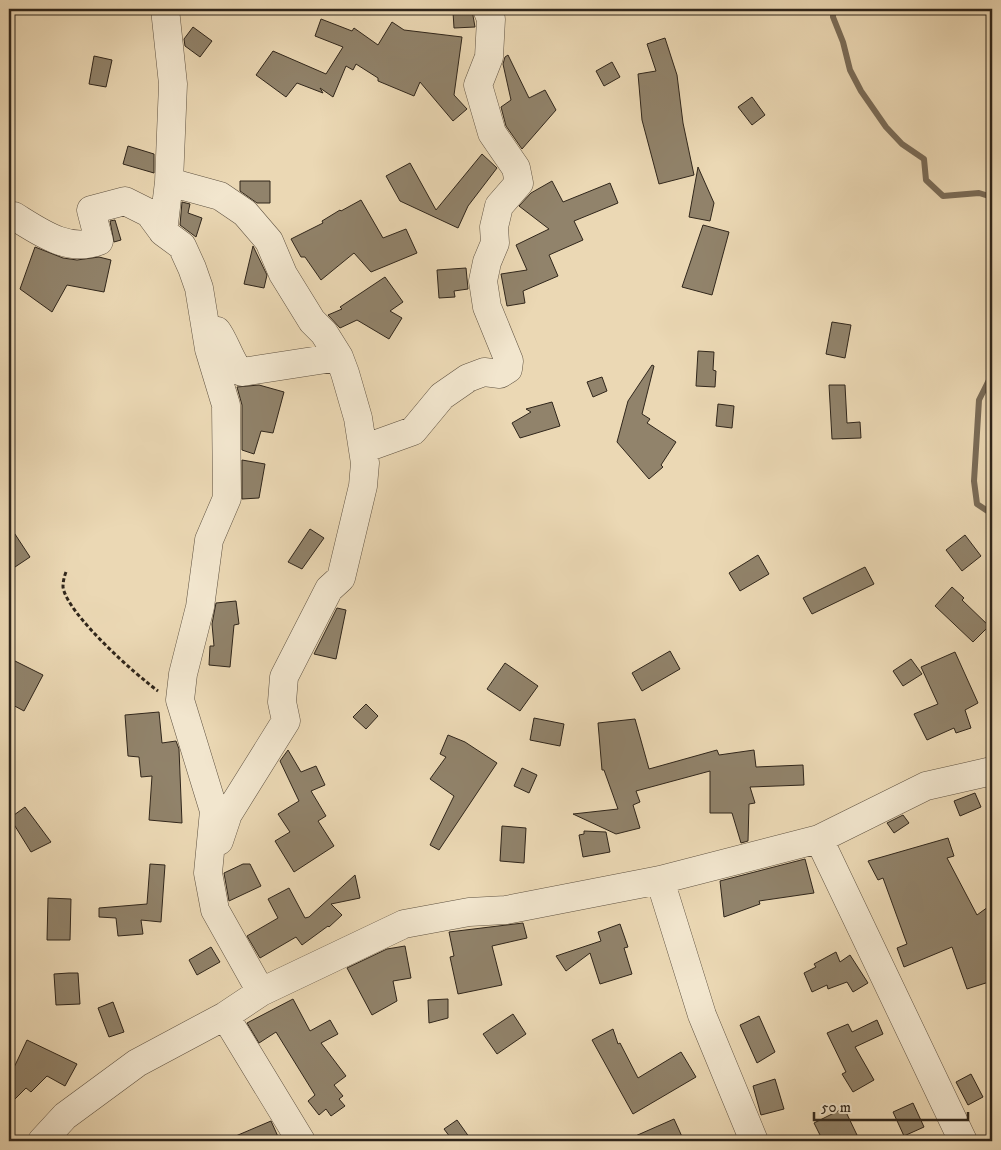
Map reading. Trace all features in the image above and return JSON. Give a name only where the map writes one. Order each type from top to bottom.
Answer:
[{"type":"street","points":[[163,232],[169,182],[173,84],[165,9]]},
{"type":"street","points":[[363,449],[413,431],[442,396],[468,378],[484,372],[500,374],[508,369],[509,361],[487,307],[483,281],[487,262],[495,243],[494,227],[500,206],[519,183],[516,168],[492,132],[478,85],[489,56],[491,19],[486,9]]},
{"type":"street","points":[[169,182],[220,196],[245,213],[269,241],[283,274],[312,321],[324,333],[339,357],[352,397],[365,463],[363,486],[340,578],[329,589],[284,677],[282,702],[286,721],[228,814],[208,873]]},
{"type":"street","points":[[14,216],[56,241],[88,245],[99,241],[91,210],[125,201],[149,213],[163,232],[182,246],[199,288],[210,349],[226,405],[227,498],[209,540],[200,607],[183,674],[180,700],[214,811],[208,873],[215,910],[261,992]]},
{"type":"street","points":[[203,315],[219,333],[236,368],[242,372],[339,357]]},
{"type":"street","points":[[42,1141],[65,1116],[137,1063],[225,1016],[261,992],[404,924],[469,912],[506,910],[660,880],[819,839],[926,786],[992,772]]},
{"type":"street","points":[[819,839],[963,1141]]},
{"type":"street","points":[[660,880],[702,1014],[754,1141]]},
{"type":"street","points":[[225,1016],[301,1141]]},
{"type":"path","points":[[66,572],[63,589],[68,600],[101,640],[118,658],[140,674],[149,684],[161,693],[180,700]]},
{"type":"building","points":[[472,10],[475,27],[454,28],[453,12]]},
{"type":"building","points":[[321,19],[352,31],[354,28],[378,45],[392,22],[404,30],[462,37],[454,95],[467,109],[453,121],[420,82],[414,96],[378,81],[378,78],[356,64],[353,70],[346,66],[333,97],[320,88],[323,93],[297,83],[286,97],[256,75],[273,51],[326,74],[343,47],[315,36]]},
{"type":"building","points":[[193,27],[212,41],[200,57],[185,46],[184,39]]},
{"type":"building","points":[[665,38],[677,75],[683,123],[694,175],[659,184],[642,120],[638,74],[656,71],[647,44]]},
{"type":"building","points":[[508,55],[529,98],[545,90],[556,110],[522,149],[506,126],[501,107],[511,100],[503,64],[505,57]]},
{"type":"building","points":[[94,56],[112,60],[106,87],[89,84]]},
{"type":"building","points":[[612,62],[620,77],[604,86],[596,71]]},
{"type":"building","points":[[752,97],[765,115],[752,125],[738,107]]},
{"type":"building","points":[[128,146],[154,154],[154,173],[123,164]]},
{"type":"building","points":[[482,154],[497,168],[468,206],[458,228],[400,201],[386,176],[410,163],[436,210]]},
{"type":"building","points":[[698,167],[714,203],[710,221],[689,217]]},
{"type":"building","points":[[240,181],[270,181],[270,203],[257,203],[240,191]]},
{"type":"building","points":[[552,181],[563,202],[610,183],[618,203],[574,221],[583,240],[549,255],[558,276],[523,291],[525,303],[507,306],[501,274],[527,270],[516,245],[549,229],[519,206],[531,193]]},
{"type":"building","points":[[361,200],[383,238],[406,229],[417,253],[371,272],[354,253],[321,280],[305,257],[301,257],[291,239],[323,223],[322,221],[340,210]]},
{"type":"building","points":[[182,202],[190,204],[188,213],[202,218],[196,237],[180,225]]},
{"type":"building","points":[[115,220],[121,240],[114,242],[110,221]]},
{"type":"building","points":[[703,225],[729,232],[712,295],[682,287]]},
{"type":"building","points":[[253,246],[267,275],[264,288],[244,284]]},
{"type":"building","points":[[35,247],[63,258],[77,260],[99,257],[111,260],[104,292],[67,285],[52,312],[20,289]]},
{"type":"building","points":[[466,268],[468,289],[454,291],[455,297],[439,298],[437,270]]},
{"type":"building","points":[[385,277],[403,302],[390,311],[402,318],[389,339],[357,320],[340,328],[328,315],[342,309],[340,307]]},
{"type":"building","points":[[832,322],[851,325],[845,358],[826,354]]},
{"type":"building","points":[[698,351],[714,352],[713,370],[716,371],[715,387],[696,386]]},
{"type":"building","points":[[652,365],[654,366],[642,414],[650,419],[647,423],[676,442],[661,465],[663,467],[649,479],[617,442],[628,401]]},
{"type":"building","points":[[602,377],[607,391],[593,397],[587,382]]},
{"type":"building","points":[[259,385],[284,392],[273,433],[261,431],[254,454],[242,450],[242,405],[237,387]]},
{"type":"building","points":[[829,385],[845,385],[847,423],[860,422],[861,438],[832,439]]},
{"type":"building","points":[[552,402],[560,426],[520,438],[512,423],[531,412],[526,409]]},
{"type":"building","points":[[718,404],[734,406],[732,428],[716,426]]},
{"type":"building","points":[[242,460],[265,464],[259,498],[242,499]]},
{"type":"building","points":[[9,525],[30,557],[9,571]]},
{"type":"building","points":[[310,529],[324,538],[302,569],[288,562]]},
{"type":"building","points":[[965,535],[981,556],[962,571],[946,550]]},
{"type":"building","points":[[758,555],[769,574],[740,591],[729,573]]},
{"type":"building","points":[[865,567],[874,584],[812,614],[803,598]]},
{"type":"building","points":[[952,587],[964,598],[962,600],[989,626],[973,642],[935,606]]},
{"type":"building","points":[[236,601],[239,624],[234,625],[230,667],[209,665],[210,646],[214,646],[212,624],[216,603]]},
{"type":"building","points":[[337,608],[346,610],[336,659],[314,654]]},
{"type":"building","points":[[670,651],[680,669],[642,691],[632,673]]},
{"type":"building","points":[[955,652],[978,703],[965,710],[971,728],[956,733],[954,728],[927,740],[914,714],[938,704],[921,667]]},
{"type":"building","points":[[9,658],[43,675],[24,711],[9,703]]},
{"type":"building","points":[[911,659],[922,674],[903,686],[893,671]]},
{"type":"building","points":[[505,663],[538,686],[520,711],[487,689]]},
{"type":"building","points":[[366,704],[378,716],[366,729],[353,717]]},
{"type":"building","points":[[159,712],[162,743],[176,741],[179,749],[182,823],[149,820],[152,776],[141,777],[139,757],[128,756],[125,715]]},
{"type":"building","points":[[534,718],[564,724],[560,746],[530,740]]},
{"type":"building","points":[[635,719],[649,769],[717,750],[719,755],[754,750],[756,767],[803,765],[804,785],[750,787],[755,803],[749,804],[748,841],[741,843],[732,813],[710,813],[710,771],[636,791],[640,802],[633,805],[640,828],[616,834],[573,814],[618,809],[604,770],[602,770],[598,723]]},
{"type":"building","points":[[448,735],[465,742],[497,763],[439,850],[430,845],[454,796],[430,779],[446,757],[440,754]]},
{"type":"building","points":[[288,750],[301,772],[316,766],[325,785],[311,791],[326,816],[318,821],[334,846],[294,872],[275,841],[290,832],[278,814],[299,801],[280,761]]},
{"type":"building","points":[[522,768],[537,775],[529,793],[514,786]]},
{"type":"building","points":[[975,793],[981,807],[960,816],[954,801]]},
{"type":"building","points":[[25,807],[51,842],[31,852],[10,818]]},
{"type":"building","points":[[903,815],[909,823],[894,833],[887,823]]},
{"type":"building","points":[[502,826],[526,828],[524,863],[500,861]]},
{"type":"building","points":[[584,831],[606,832],[610,852],[583,857],[579,835],[584,834]]},
{"type":"building","points":[[948,838],[954,856],[947,858],[977,915],[992,904],[992,981],[967,989],[952,947],[904,967],[897,948],[907,944],[883,878],[878,880],[868,861]]},
{"type":"building","points":[[805,859],[814,893],[759,901],[760,904],[724,917],[720,881]]},
{"type":"building","points":[[150,864],[165,865],[161,922],[141,920],[143,934],[118,936],[116,918],[99,917],[99,908],[147,904]]},
{"type":"building","points":[[243,864],[250,864],[261,886],[229,901],[224,873]]},
{"type":"building","points":[[355,875],[360,898],[331,904],[342,915],[329,927],[302,945],[296,937],[260,958],[247,936],[278,918],[268,899],[289,888],[305,918],[309,917]]},
{"type":"building","points":[[48,898],[71,899],[70,940],[47,940]]},
{"type":"building","points":[[523,923],[527,938],[492,946],[502,985],[458,994],[450,957],[454,956],[449,932]]},
{"type":"building","points":[[620,924],[628,947],[624,948],[632,974],[600,984],[590,953],[566,971],[556,956],[601,941],[598,932]]},
{"type":"building","points":[[405,946],[411,978],[393,981],[397,1001],[372,1015],[347,968],[387,949]]},
{"type":"building","points":[[211,947],[220,962],[197,975],[189,960]]},
{"type":"building","points":[[836,952],[840,962],[850,955],[868,983],[853,992],[847,982],[828,989],[827,985],[812,992],[804,973],[816,967],[814,964]]},
{"type":"building","points":[[78,973],[80,1004],[56,1005],[54,974]]},
{"type":"building","points":[[293,999],[310,1031],[330,1020],[338,1034],[321,1043],[346,1076],[334,1085],[343,1096],[339,1099],[345,1106],[331,1116],[326,1109],[319,1115],[308,1101],[315,1095],[276,1032],[259,1043],[247,1023]]},
{"type":"building","points":[[448,999],[448,1018],[429,1023],[428,1000]]},
{"type":"building","points":[[113,1002],[124,1032],[109,1037],[98,1008]]},
{"type":"building","points":[[513,1014],[526,1034],[497,1054],[483,1034]]},
{"type":"building","points":[[759,1016],[775,1052],[757,1063],[740,1025]]},
{"type":"building","points":[[877,1020],[883,1034],[855,1047],[874,1080],[853,1092],[842,1074],[846,1072],[827,1033],[848,1024],[852,1032]]},
{"type":"building","points":[[613,1029],[618,1044],[620,1043],[638,1078],[681,1052],[696,1077],[633,1114],[592,1040]]},
{"type":"building","points":[[27,1040],[77,1064],[65,1086],[47,1076],[31,1092],[26,1088],[9,1105],[9,1078]]},
{"type":"building","points":[[971,1074],[983,1097],[968,1105],[956,1082]]},
{"type":"building","points":[[775,1079],[784,1109],[761,1115],[753,1086]]},
{"type":"building","points":[[913,1103],[924,1127],[904,1136],[893,1112]]},
{"type":"building","points":[[844,1108],[857,1135],[844,1141],[823,1141],[814,1123]]},
{"type":"building","points":[[674,1119],[684,1141],[624,1141]]},
{"type":"building","points":[[457,1120],[472,1141],[453,1141],[444,1129]]},
{"type":"building","points":[[271,1121],[280,1141],[224,1141]]},
{"type":"waterway","points":[[833,9],[833,17],[843,42],[850,70],[861,91],[886,127],[902,144],[924,159],[926,180],[943,196],[979,193],[992,197]]},
{"type":"waterway","points":[[992,374],[979,400],[974,481],[977,504],[992,514]]}]
